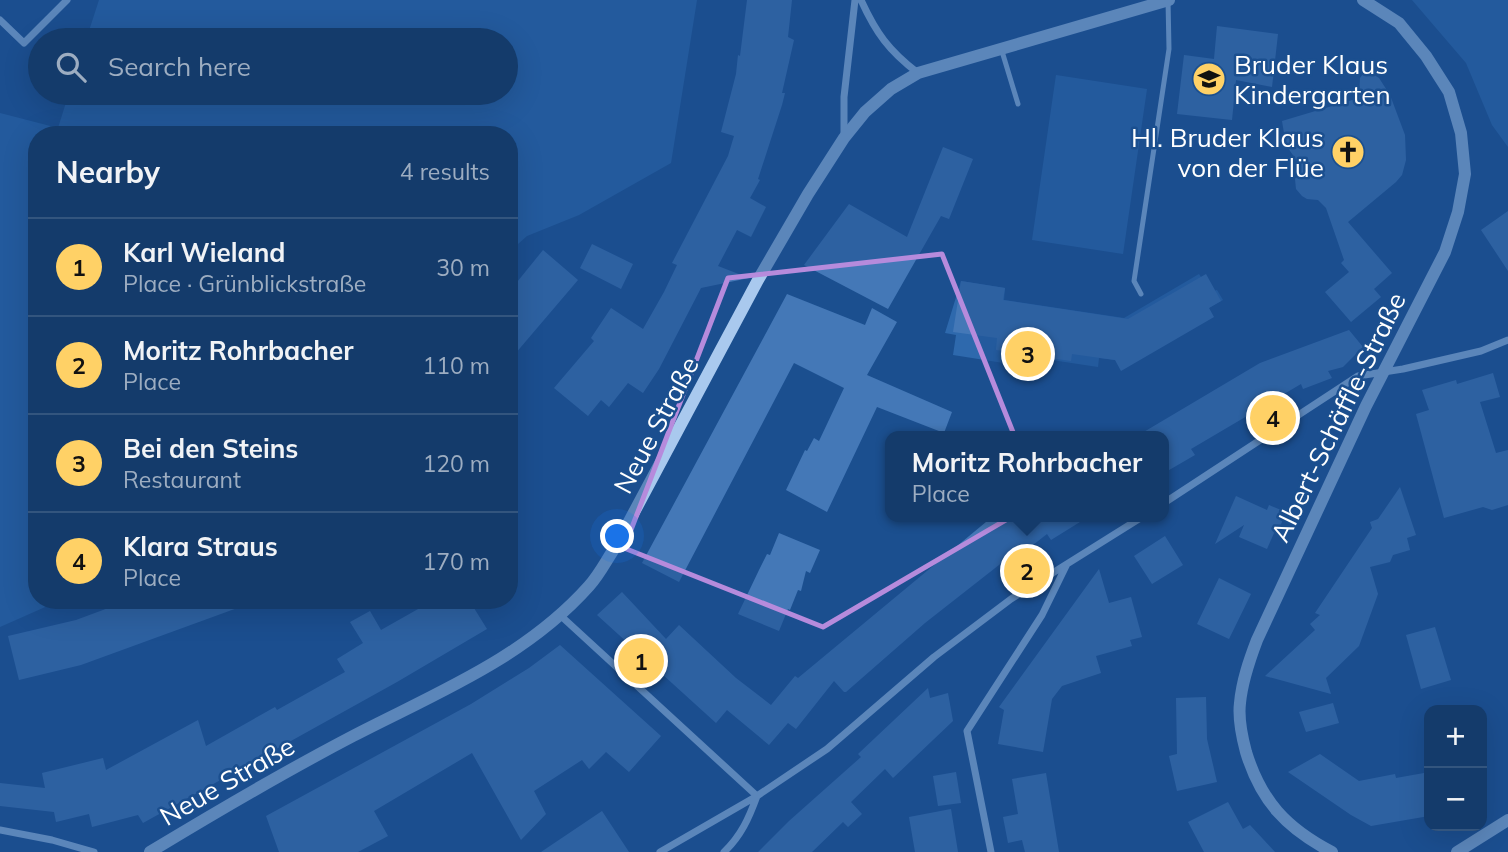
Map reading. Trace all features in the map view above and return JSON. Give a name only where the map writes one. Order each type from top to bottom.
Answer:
[{"type":"street","points":[[39,28],[67,0]]},
{"type":"street","points":[[844,138],[844,97],[855,0]]},
{"type":"street","points":[[861,0],[874,29],[897,57],[918,73]]},
{"type":"street","points":[[844,138],[865,112],[891,89],[918,73],[1168,0]]},
{"type":"street","name":"Albert-Schäffle-Straße","points":[[1332,852],[1307,839],[1285,821],[1267,800],[1253,774],[1242,740],[1239,705],[1246,670],[1257,640],[1383,373],[1445,251],[1458,212],[1465,174],[1461,133],[1449,92],[1426,55],[1399,23],[1363,0]]},
{"type":"street","points":[[0,20],[24,43],[28,39]]},
{"type":"street","name":"Neue Straße","points":[[149,852],[169,847],[352,736],[473,675],[535,637],[561,616],[592,584],[616,546],[758,280],[844,138]]},
{"type":"street","points":[[1169,500],[1358,376],[1481,351],[1508,341]]},
{"type":"street","points":[[660,852],[757,796],[827,749],[934,657],[1011,599],[1134,522]]},
{"type":"street","points":[[991,852],[967,731],[1042,615],[1066,566]]},
{"type":"street","points":[[561,616],[757,796]]},
{"type":"street","points":[[724,852],[747,824],[757,796]]},
{"type":"street","points":[[1457,852],[1508,820]]},
{"type":"street","points":[[0,830],[52,840],[94,852]]},
{"type":"lane","points":[[1141,293],[1134,281],[1168,49],[1168,0]]},
{"type":"lane","points":[[1001,48],[1018,104]]},
{"type":"highlighted area","points":[[942,254],[1040,500],[823,627],[624,548],[728,278]]},
{"type":"shaded area","points":[[99,0],[697,0],[671,163],[579,215],[527,236],[518,244],[518,126],[59,126],[65,105],[518,105],[518,28],[90,28]]},
{"type":"shaded area","points":[[1412,0],[1508,0],[1508,147],[1492,125],[1466,63]]},
{"type":"shaded area","points":[[1056,75],[1147,89],[1123,254],[1032,240]]},
{"type":"shaded area","points":[[0,113],[50,126],[28,126],[28,609],[41,609],[0,627]]},
{"type":"shaded area","points":[[1199,274],[1211,292],[1217,290],[1223,300],[1115,360],[1099,358],[1098,367],[1032,357],[1029,367],[953,355],[956,335],[945,333],[961,281],[1005,288],[1004,300],[1124,318]]},
{"type":"building","points":[[747,0],[792,0],[788,37],[794,40],[782,93],[785,93],[782,105],[758,179],[760,180],[750,198],[766,207],[751,237],[737,230],[718,266],[749,278],[701,288],[659,369],[643,393],[628,383],[609,407],[601,400],[588,416],[554,388],[594,341],[591,338],[611,308],[643,329],[664,292],[677,265],[672,263],[728,156],[734,136],[721,132],[736,74],[738,55],[740,56]]},
{"type":"building","name":"Bruder Klaus Kindergarten","points":[[1217,26],[1278,34],[1272,87],[1236,80],[1232,120],[1177,114],[1184,55],[1214,59]]},
{"type":"building","name":"Hl. Bruder Klaus von der Flüe","points":[[1366,70],[1379,78],[1390,95],[1405,135],[1406,160],[1402,175],[1396,182],[1348,222],[1392,273],[1374,289],[1381,297],[1351,322],[1325,292],[1349,272],[1341,263],[1344,260],[1326,208],[1318,200],[1302,196],[1296,189],[1295,179],[1301,167],[1286,145],[1282,121],[1359,98],[1360,78]]},
{"type":"building","points":[[943,147],[973,159],[949,219],[941,216],[888,309],[804,265],[849,204],[907,237]]},
{"type":"building","points":[[1508,211],[1508,271],[1481,230]]},
{"type":"building","points":[[592,244],[633,264],[621,289],[580,268]]},
{"type":"building","points":[[543,250],[578,280],[518,350],[518,281]]},
{"type":"building","points":[[1206,274],[1221,301],[1209,308],[1214,317],[1121,371],[1115,360],[1072,354],[1071,361],[996,350],[997,338],[953,332],[961,281],[1005,288],[1003,300],[1128,319]]},
{"type":"building","points":[[787,294],[865,325],[872,308],[897,322],[867,375],[952,412],[945,431],[877,407],[827,512],[786,490],[805,450],[807,451],[814,438],[819,441],[844,388],[794,363],[679,582],[642,563]]},
{"type":"building","points":[[1349,330],[1363,347],[1343,367],[1328,371],[1332,378],[1303,389],[1301,384],[1191,449],[1195,455],[1169,470],[1169,431],[1145,431],[1260,363]]},
{"type":"building","points":[[1493,373],[1500,397],[1480,402],[1496,453],[1508,450],[1508,505],[1492,510],[1483,507],[1444,518],[1416,414],[1429,410],[1422,390],[1456,380],[1457,384]]},
{"type":"building","points":[[1400,487],[1416,535],[1407,538],[1410,550],[1393,555],[1390,562],[1370,567],[1378,594],[1359,646],[1326,678],[1331,694],[1265,676],[1315,630],[1310,624],[1320,615],[1315,613],[1372,528],[1370,522],[1378,519]]},
{"type":"building","points":[[1236,496],[1267,510],[1269,505],[1286,512],[1267,549],[1239,537],[1244,525],[1215,544]]},
{"type":"building","points":[[986,522],[1080,522],[1051,540],[1047,534],[1019,556],[1013,554],[925,623],[846,692],[834,681],[796,729],[788,723],[769,745],[727,710],[716,723],[597,615],[622,592],[666,639],[679,625],[736,678],[771,705],[795,676],[798,678]]},
{"type":"building","points":[[779,533],[820,550],[810,573],[806,571],[801,591],[798,590],[779,631],[738,614]]},
{"type":"building","points":[[1165,536],[1183,565],[1152,584],[1134,556]]},
{"type":"building","points":[[1099,569],[1109,603],[1131,597],[1142,637],[1130,640],[1132,646],[1096,656],[1101,673],[1062,686],[1052,699],[1043,752],[998,744],[1004,710],[999,707]]},
{"type":"building","points":[[1219,578],[1251,594],[1229,639],[1197,624]]},
{"type":"building","points":[[106,609],[235,609],[81,665],[19,680],[8,636],[76,620]]},
{"type":"building","points":[[418,609],[475,609],[487,629],[143,823],[138,815],[92,827],[89,814],[56,822],[54,812],[0,806],[0,783],[45,788],[42,773],[103,758],[106,770],[198,720],[206,746],[345,672],[337,659],[363,643],[350,622],[370,611],[381,630]]},
{"type":"building","points":[[1435,627],[1451,680],[1421,689],[1406,635]]},
{"type":"building","points":[[560,645],[661,736],[629,772],[606,752],[589,769],[582,760],[534,791],[546,814],[521,840],[472,753],[374,811],[388,836],[358,852],[279,852],[266,816],[471,704]]},
{"type":"building","points":[[928,688],[930,698],[948,693],[953,721],[893,778],[885,769],[851,802],[862,814],[848,827],[843,822],[812,852],[758,852],[861,757],[858,754]]},
{"type":"building","points":[[1206,697],[1207,739],[1217,782],[1177,791],[1169,756],[1177,754],[1176,698]]},
{"type":"building","points":[[1333,703],[1339,723],[1306,732],[1299,712]]},
{"type":"building","points":[[1320,754],[1359,781],[1395,774],[1396,778],[1424,773],[1424,817],[1371,826],[1288,772]]},
{"type":"building","points":[[956,772],[961,803],[938,806],[933,776]]},
{"type":"building","points":[[1046,773],[1059,852],[1025,852],[1022,840],[1008,843],[1003,817],[1018,814],[1012,779]]},
{"type":"building","points":[[1228,802],[1243,829],[1250,825],[1275,852],[1204,852],[1188,822]]},
{"type":"building","points":[[951,809],[958,852],[915,852],[909,817]]},
{"type":"building","points":[[602,811],[629,852],[541,852]]},
{"type":"place","name":"Bruder Klaus Kindergarten","points":[[1209,79]]},
{"type":"place","name":"Hl. Bruder Klaus von der Flüe","points":[[1348,152]]},
{"type":"place","name":"Bei den Steins","points":[[1028,354]]},
{"type":"place","name":"Klara Straus","points":[[1273,418]]},
{"type":"place","name":"Moritz Rohrbacher","points":[[1027,571]]},
{"type":"place","name":"Karl Wieland","points":[[641,661]]}]
